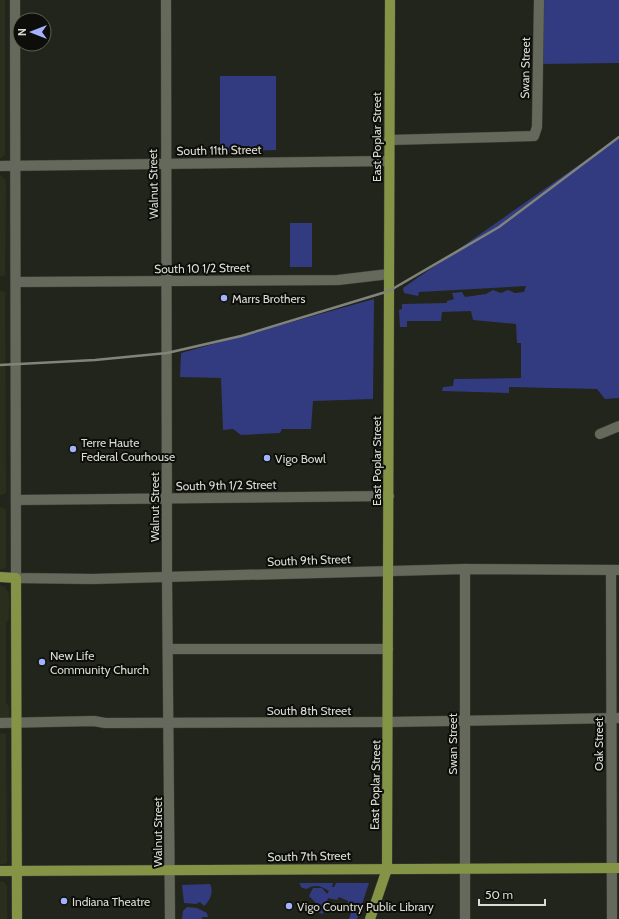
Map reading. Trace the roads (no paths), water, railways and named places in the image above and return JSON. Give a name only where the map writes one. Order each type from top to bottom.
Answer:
[{"type":"main road","name":"East Poplar Street","points":[[370,919],[387,869],[390,0]]},
{"type":"main road","name":"South 9th Street","points":[[0,577],[16,578]]},
{"type":"main road","points":[[16,578],[17,919]]},
{"type":"main road","name":"South 7th Street","points":[[0,871],[615,868]]},
{"type":"street","points":[[15,0],[16,578]]},
{"type":"street","name":"Walnut Street","points":[[166,0],[167,577],[170,919]]},
{"type":"street","name":"Swan Street","points":[[389,140],[534,136],[537,127],[539,0]]},
{"type":"street","name":"South 11th Street","points":[[0,166],[389,161]]},
{"type":"street","name":"South 10 1/2 Street","points":[[16,282],[338,280],[389,274]]},
{"type":"street","points":[[600,434],[619,426]]},
{"type":"street","name":"South 9th 1/2 Street","points":[[16,500],[389,496]]},
{"type":"street","name":"Swan Street","points":[[465,569],[465,919]]},
{"type":"street","name":"South 9th Street","points":[[16,578],[92,579],[465,569],[615,570]]},
{"type":"street","name":"Oak Street","points":[[612,919],[615,868],[615,570]]},
{"type":"street","points":[[168,649],[388,649]]},
{"type":"street","name":"South 8th Street","points":[[0,724],[94,721],[104,723],[169,724],[615,718]]},
{"type":"railway","points":[[0,365],[95,360],[167,353],[241,336],[389,291],[499,227],[619,137]]},
{"type":"place","name":"Marrs Brothers","points":[[224,298]]},
{"type":"place","name":"Terre Haute Federal Courhouse","points":[[73,449]]},
{"type":"place","name":"Vigo Bowl","points":[[267,458]]},
{"type":"place","name":"New Life Community Church","points":[[42,662]]},
{"type":"place","name":"Indiana Theatre","points":[[64,901]]},
{"type":"place","name":"Vigo Country Public Library","points":[[289,906]]}]
